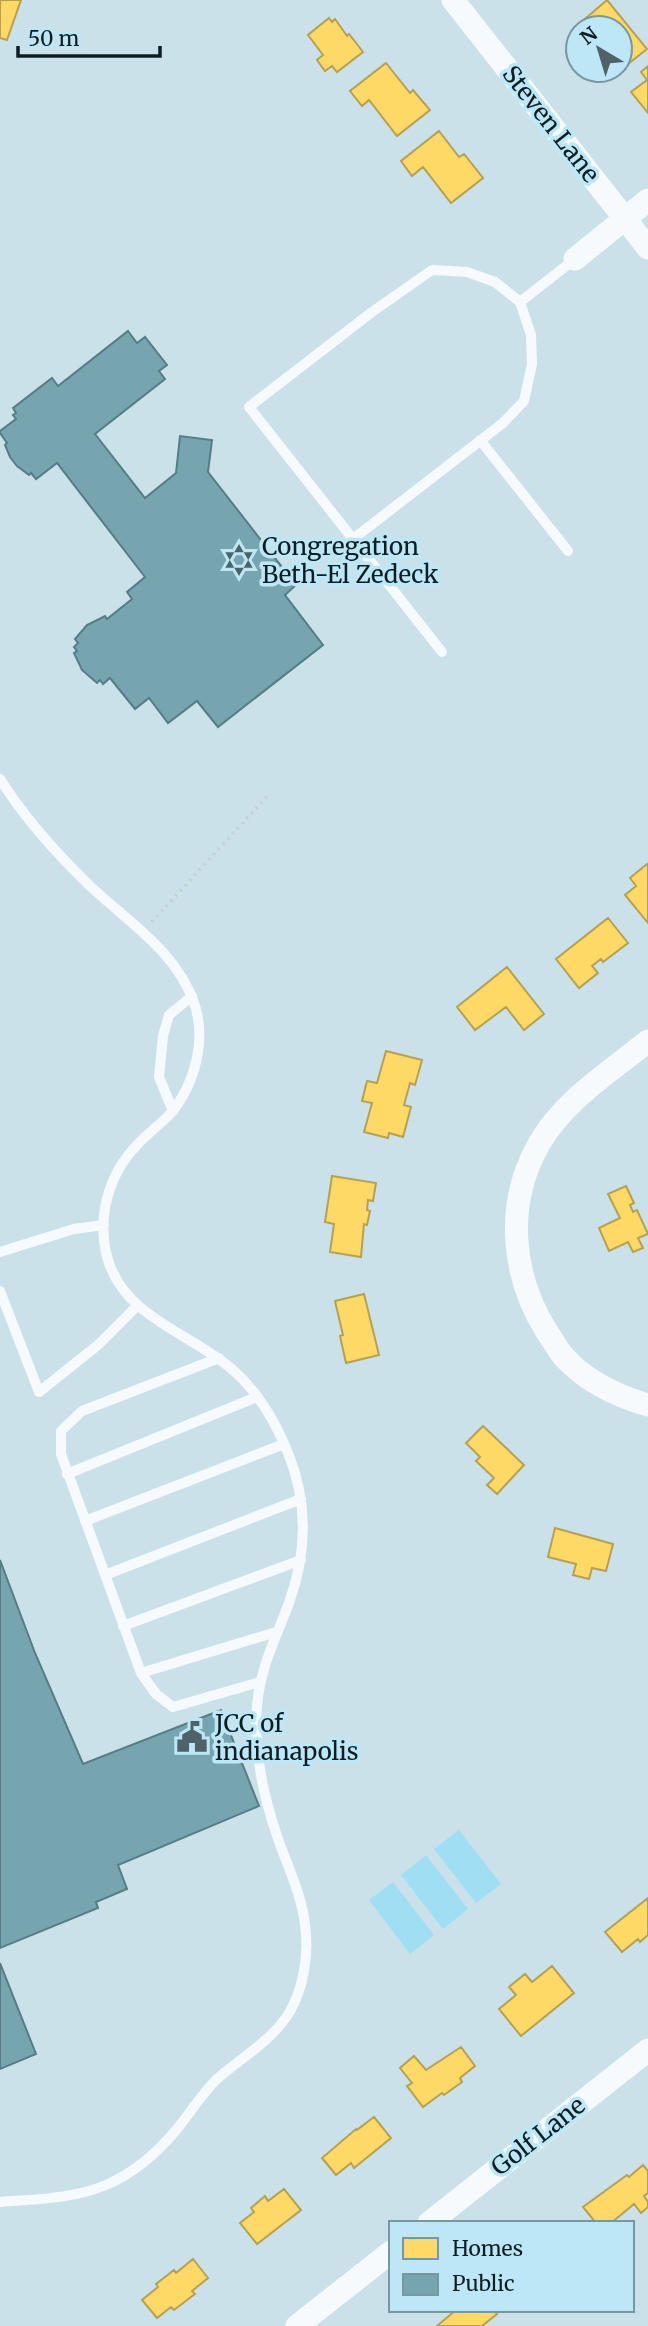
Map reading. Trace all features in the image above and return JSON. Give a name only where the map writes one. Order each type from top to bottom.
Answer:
[{"type":"street","name":"Steven Lane","points":[[453,0],[648,248]]},
{"type":"street","points":[[575,259],[648,200]]},
{"type":"street","points":[[648,1041],[573,1101],[555,1121],[539,1144],[524,1177],[516,1222],[516,1249],[524,1284],[534,1311],[563,1357],[597,1384],[621,1397],[648,1405]]},
{"type":"street","name":"Golf Lane","points":[[432,2221],[648,2050]]},
{"type":"street","points":[[298,2326],[389,2254]]},
{"type":"lane","points":[[520,302],[575,259]]},
{"type":"lane","points":[[353,539],[503,423],[524,401],[532,364],[531,335],[520,302],[495,282],[467,272],[432,270],[372,312],[249,407],[442,652]]},
{"type":"lane","points":[[480,440],[568,551]]},
{"type":"lane","points":[[0,779],[12,798],[55,850],[87,883],[143,932],[174,967],[196,1006],[199,1031],[197,1062],[183,1094],[173,1111],[139,1142],[120,1166],[111,1184],[105,1205],[107,1259],[117,1281],[146,1314],[219,1358],[249,1385],[274,1423],[300,1489],[303,1539],[300,1560],[288,1605],[260,1682],[257,1733],[266,1799],[306,1927],[302,1980],[290,2011],[276,2030],[213,2083],[175,2132],[153,2155],[104,2186],[70,2196],[0,2203]]},
{"type":"lane","points":[[173,1111],[159,1077],[163,1036],[169,1015],[192,996]]},
{"type":"lane","points":[[0,1252],[74,1229],[104,1225]]},
{"type":"lane","points":[[0,1291],[38,1392],[98,1345],[137,1306]]},
{"type":"lane","points":[[219,1358],[82,1411],[61,1431],[61,1454],[141,1673],[156,1695],[173,1707],[260,1682]]},
{"type":"lane","points":[[67,1474],[257,1397]]},
{"type":"lane","points":[[85,1521],[284,1444]]},
{"type":"lane","points":[[105,1575],[301,1499]]},
{"type":"lane","points":[[123,1626],[300,1560]]},
{"type":"lane","points":[[141,1673],[276,1632]]},
{"type":"path","points":[[143,932],[269,794]]},
{"type":"shaded area","points":[[459,1830],[501,1884],[476,1903],[434,1849]]},
{"type":"shaded area","points":[[426,1855],[468,1909],[443,1929],[401,1875]]},
{"type":"shaded area","points":[[393,1882],[434,1935],[410,1954],[369,1900]]},
{"type":"building: Homes","points":[[0,0],[21,0],[7,40],[0,38]]},
{"type":"building: Homes","points":[[607,0],[618,14],[591,14]]},
{"type":"building: Homes","points":[[329,18],[332,22],[335,19],[363,52],[337,72],[332,66],[325,71],[317,60],[323,55],[308,35]]},
{"type":"building: Homes","points":[[634,33],[647,49],[634,59]]},
{"type":"building: Homes","points":[[386,63],[410,93],[413,90],[430,110],[397,136],[369,100],[362,106],[350,91]]},
{"type":"building: Homes","points":[[648,66],[648,113],[631,92],[647,80],[641,72]]},
{"type":"building: Homes","points":[[439,131],[459,157],[464,154],[483,178],[451,203],[423,167],[412,176],[401,161]]},
{"type":"building: Homes","points":[[647,864],[648,923],[625,895],[636,886],[630,878]]},
{"type":"building: Homes","points":[[608,918],[628,943],[603,962],[601,959],[592,966],[598,973],[579,988],[556,959]]},
{"type":"building: Homes","points":[[507,967],[544,1014],[524,1030],[506,1007],[475,1030],[457,1007]]},
{"type":"building: Homes","points":[[386,1051],[422,1060],[415,1085],[410,1083],[404,1105],[411,1107],[403,1137],[389,1133],[388,1138],[364,1132],[372,1103],[362,1101],[367,1081],[377,1083]]},
{"type":"building: Homes","points":[[332,1176],[376,1183],[373,1201],[368,1200],[367,1210],[370,1211],[367,1225],[364,1224],[361,1257],[330,1252],[334,1224],[325,1222]]},
{"type":"building: Homes","points":[[626,1186],[634,1203],[630,1205],[633,1212],[637,1210],[648,1234],[638,1238],[643,1248],[633,1252],[628,1242],[609,1251],[599,1228],[620,1218],[608,1194]]},
{"type":"building: Homes","points":[[364,1294],[379,1355],[346,1363],[335,1301]]},
{"type":"building: Homes","points":[[483,1426],[524,1465],[497,1494],[487,1485],[494,1478],[476,1461],[480,1457],[466,1443]]},
{"type":"building: Homes","points":[[555,1528],[613,1544],[606,1571],[592,1568],[589,1579],[573,1575],[576,1564],[548,1557]]},
{"type":"building: Homes","points":[[648,1898],[648,1935],[640,1942],[638,1939],[622,1952],[605,1932]]},
{"type":"building: Homes","points":[[552,1966],[574,1993],[521,2036],[499,2009],[516,1995],[509,1987],[525,1974],[532,1982]]},
{"type":"building: Homes","points":[[461,2047],[475,2066],[460,2078],[462,2082],[423,2107],[407,2086],[412,2083],[400,2068],[414,2056],[426,2070]]},
{"type":"building: Homes","points":[[374,2117],[391,2138],[354,2168],[351,2163],[336,2175],[322,2158]]},
{"type":"building: Homes","points":[[643,2165],[648,2171],[648,2193],[644,2196],[648,2207],[641,2213],[634,2204],[613,2221],[594,2221],[583,2207],[627,2175],[629,2177]]},
{"type":"building: Homes","points":[[284,2189],[301,2210],[257,2244],[240,2223],[254,2212],[251,2208],[265,2196],[268,2201]]},
{"type":"building: Homes","points":[[193,2259],[208,2278],[192,2291],[195,2294],[174,2310],[171,2307],[157,2318],[142,2300],[158,2287],[156,2284]]},
{"type":"building: Homes","points":[[454,2312],[497,2314],[482,2326],[437,2326]]},
{"type":"building: Public","points":[[128,331],[137,343],[145,337],[167,365],[159,371],[165,379],[95,434],[145,498],[176,473],[180,436],[212,440],[208,472],[296,585],[285,595],[323,645],[218,727],[197,701],[168,723],[149,698],[135,709],[110,678],[103,684],[100,680],[97,683],[82,670],[74,653],[77,651],[74,647],[78,643],[75,639],[87,625],[105,616],[107,619],[132,599],[127,592],[145,577],[57,463],[36,479],[31,473],[29,475],[17,466],[10,457],[5,445],[7,443],[0,433],[16,419],[13,408],[52,378],[58,386]]},
{"type":"building: Public","name":"JCC of indianapolis","points":[[0,1560],[35,1653],[83,1764],[221,1710],[259,1806],[118,1865],[127,1889],[96,1902],[98,1908],[0,1948]]},
{"type":"building: Public","points":[[0,1963],[36,2054],[0,2069]]},
{"type":"place","name":"Congregation Beth-El Zedeck","points":[[239,560]]},
{"type":"place","name":"JCC of indianapolis","points":[[192,1737]]}]
